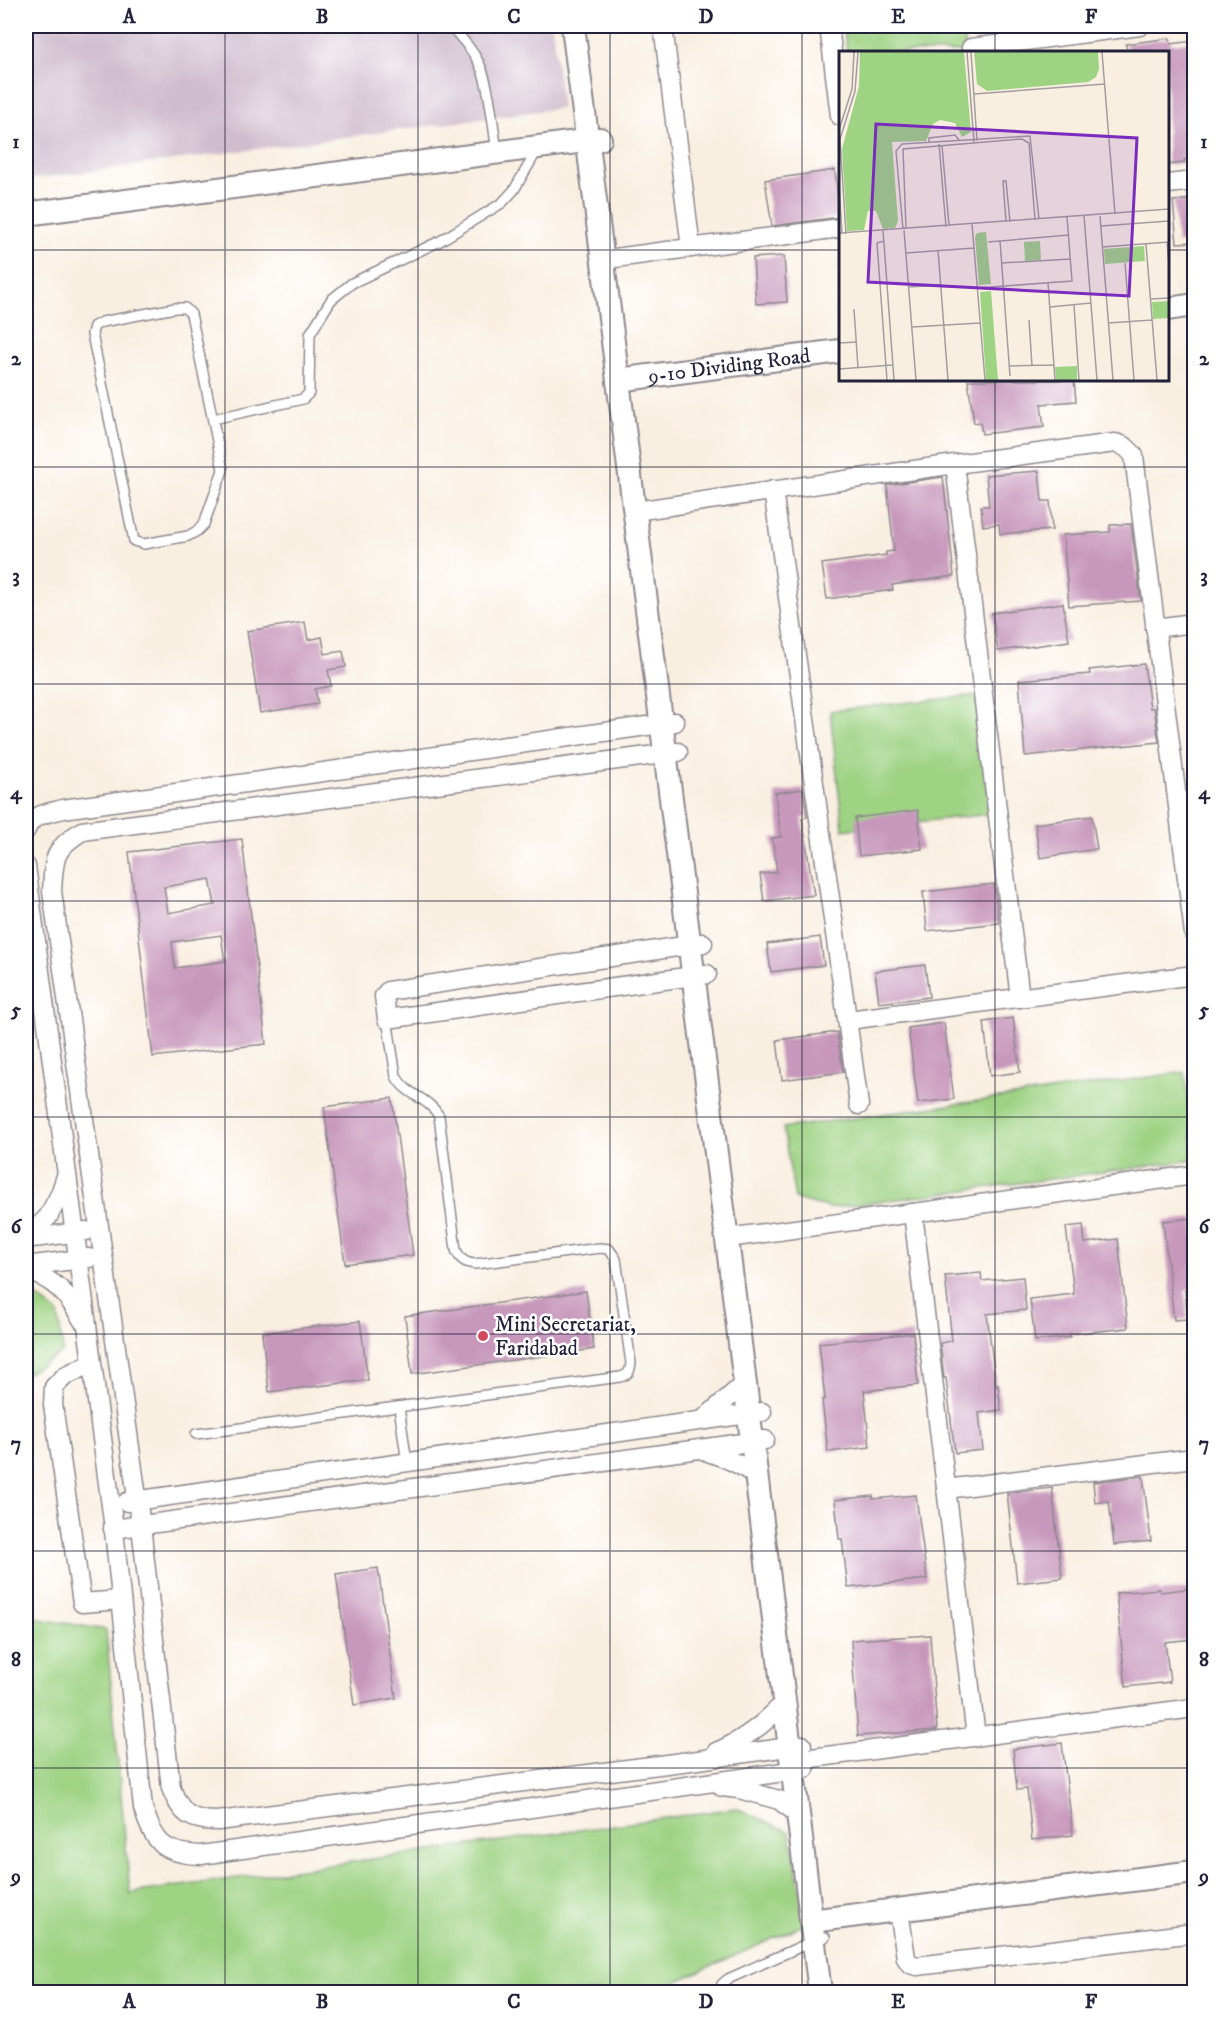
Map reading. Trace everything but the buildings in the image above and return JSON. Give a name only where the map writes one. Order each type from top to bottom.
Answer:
[{"type":"street","points":[[573,26],[615,258],[624,380]]},
{"type":"street","points":[[586,26],[594,140],[798,1758],[818,1929],[820,1992]]},
{"type":"street","points":[[663,26],[691,248]]},
{"type":"street","points":[[829,26],[839,108]]},
{"type":"street","points":[[971,48],[1140,26]]},
{"type":"street","points":[[26,214],[594,140]]},
{"type":"street","points":[[1169,184],[1194,181]]},
{"type":"street","points":[[615,258],[839,228]]},
{"type":"street","points":[[1169,309],[1194,305]]},
{"type":"street","name":"9-10 Dividing Road","points":[[624,380],[839,351]]},
{"type":"street","points":[[641,510],[1114,443],[1129,449],[1134,456],[1194,934]]},
{"type":"street","points":[[955,464],[1020,998]]},
{"type":"street","points":[[773,490],[859,1106]]},
{"type":"street","points":[[1155,628],[1194,623]]},
{"type":"street","points":[[26,830],[26,826],[36,816],[63,809],[668,723]]},
{"type":"street","points":[[672,753],[82,831],[64,843],[54,861],[52,891],[141,1526],[171,1788],[177,1803],[187,1815],[202,1821],[218,1821],[698,1760],[798,1758],[1194,1708]]},
{"type":"street","points":[[26,866],[110,1503],[143,1808],[151,1831],[164,1847],[183,1855],[201,1855],[695,1785],[798,1758]]},
{"type":"street","points":[[696,944],[388,991],[384,996],[387,1019],[700,975]]},
{"type":"street","points":[[848,1020],[1194,975]]},
{"type":"street","points":[[26,1239],[48,1217],[60,1194],[66,1174]]},
{"type":"street","points":[[734,1237],[1194,1175]]},
{"type":"street","points":[[913,1213],[976,1737]]},
{"type":"street","points":[[26,1239],[99,1230]]},
{"type":"street","points":[[734,1237],[745,1383],[755,1413]]},
{"type":"street","points":[[26,1267],[102,1256]]},
{"type":"street","points":[[26,1267],[44,1277],[68,1296],[87,1327]]},
{"type":"street","points":[[91,1363],[65,1376],[54,1387],[54,1416],[82,1603],[121,1600]]},
{"type":"street","points":[[703,1420],[745,1383]]},
{"type":"street","points":[[110,1503],[755,1413]]},
{"type":"street","points":[[113,1529],[759,1441]]},
{"type":"street","points":[[759,1441],[756,1478],[784,1703],[798,1758],[798,1814],[818,1929],[832,1992]]},
{"type":"street","points":[[701,1449],[724,1457],[751,1472],[756,1478]]},
{"type":"street","points":[[946,1489],[1194,1458]]},
{"type":"street","points":[[698,1760],[736,1744],[770,1719],[784,1703]]},
{"type":"street","points":[[695,1785],[739,1789],[779,1800],[798,1814]]},
{"type":"street","points":[[818,1929],[899,1910],[1194,1872]]},
{"type":"street","points":[[899,1910],[906,1958],[910,1964],[917,1966],[1194,1933]]},
{"type":"lane","points":[[450,26],[468,44],[480,65],[497,152]]},
{"type":"lane","points":[[213,419],[303,399],[309,393],[310,334],[331,300],[351,283],[440,241],[502,203],[514,190],[539,147]]},
{"type":"lane","points":[[175,308],[185,309],[192,314],[213,419],[223,470],[204,524],[188,536],[144,544],[134,541],[92,334],[94,326],[102,322],[175,308]]},
{"type":"lane","points":[[196,1434],[620,1377],[626,1375],[630,1370],[631,1363],[616,1259],[609,1249],[600,1248],[475,1264],[466,1263],[460,1258],[456,1250],[439,1116],[434,1107],[400,1085],[396,1076],[387,1019]]},
{"type":"lane","points":[[399,1407],[407,1463]]},
{"type":"lane","points":[[720,1992],[722,1984],[728,1979],[818,1929]]},
{"type":"shaded area","points":[[26,26],[552,26],[562,108],[26,180]]},
{"type":"green space","points":[[843,26],[962,26],[966,51],[847,51]]},
{"type":"green space","points":[[977,695],[990,814],[843,830],[830,711]]},
{"type":"green space","points":[[1185,1072],[1194,1160],[830,1208],[795,1199],[783,1128]]},
{"type":"green space","points":[[26,1288],[58,1313],[63,1352],[26,1374]]},
{"type":"green space","points":[[26,1612],[40,1619],[106,1630],[130,1893],[736,1808],[790,1832],[806,1924],[666,1986],[667,1992],[26,1992]]},
{"type":"place","name":"Mini Secretariat, Faridabad","points":[[483,1336]]}]
